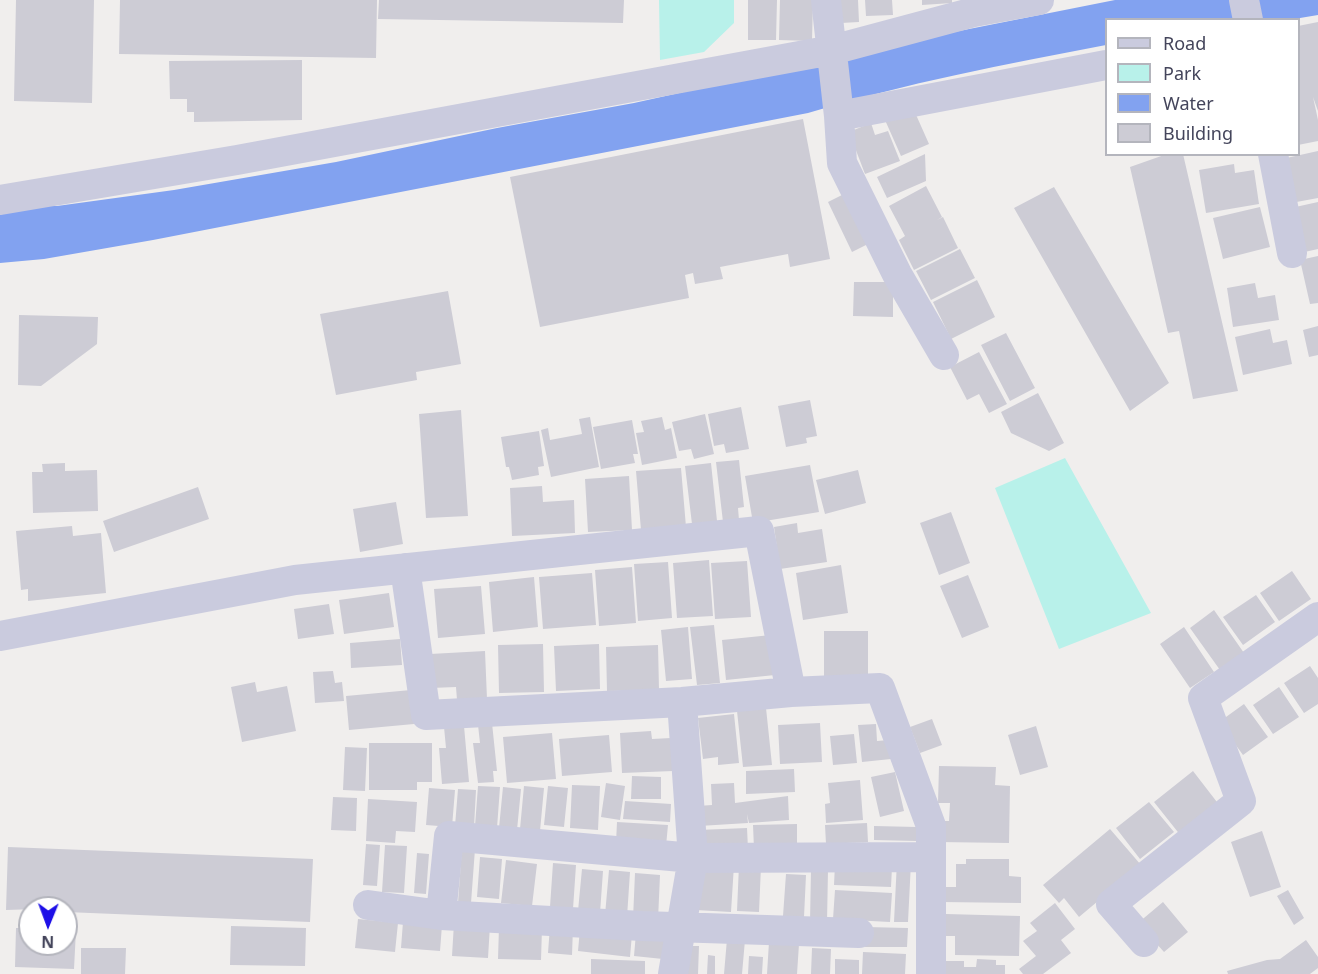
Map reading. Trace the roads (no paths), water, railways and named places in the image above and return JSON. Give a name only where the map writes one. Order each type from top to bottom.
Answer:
[{"type":"street","points":[[826,0],[842,163],[897,274],[944,355]]},
{"type":"street","points":[[0,200],[214,165],[832,50],[973,6],[1039,0]]},
{"type":"street","points":[[1244,0],[1248,18]]},
{"type":"street","points":[[839,116],[1105,65]]},
{"type":"street","points":[[1273,156],[1292,253]]},
{"type":"street","points":[[0,636],[295,580],[759,531],[791,692]]},
{"type":"street","points":[[405,568],[426,715],[682,702],[791,692],[880,688],[931,826],[931,974]]},
{"type":"street","points":[[1144,942],[1111,904],[1241,801],[1203,698],[1318,617]]},
{"type":"street","points":[[673,974],[679,928],[693,858],[682,702]]},
{"type":"street","points":[[441,915],[449,836],[693,858],[931,857]]},
{"type":"street","points":[[368,905],[441,915],[679,928],[859,933]]},
{"type":"water","points":[[1115,0],[1318,0],[1318,15],[1300,18],[1105,18],[1105,45],[919,83],[808,113],[153,240],[44,259],[0,263],[0,206],[57,206],[174,190],[336,162],[497,128],[634,103],[954,32]]}]
